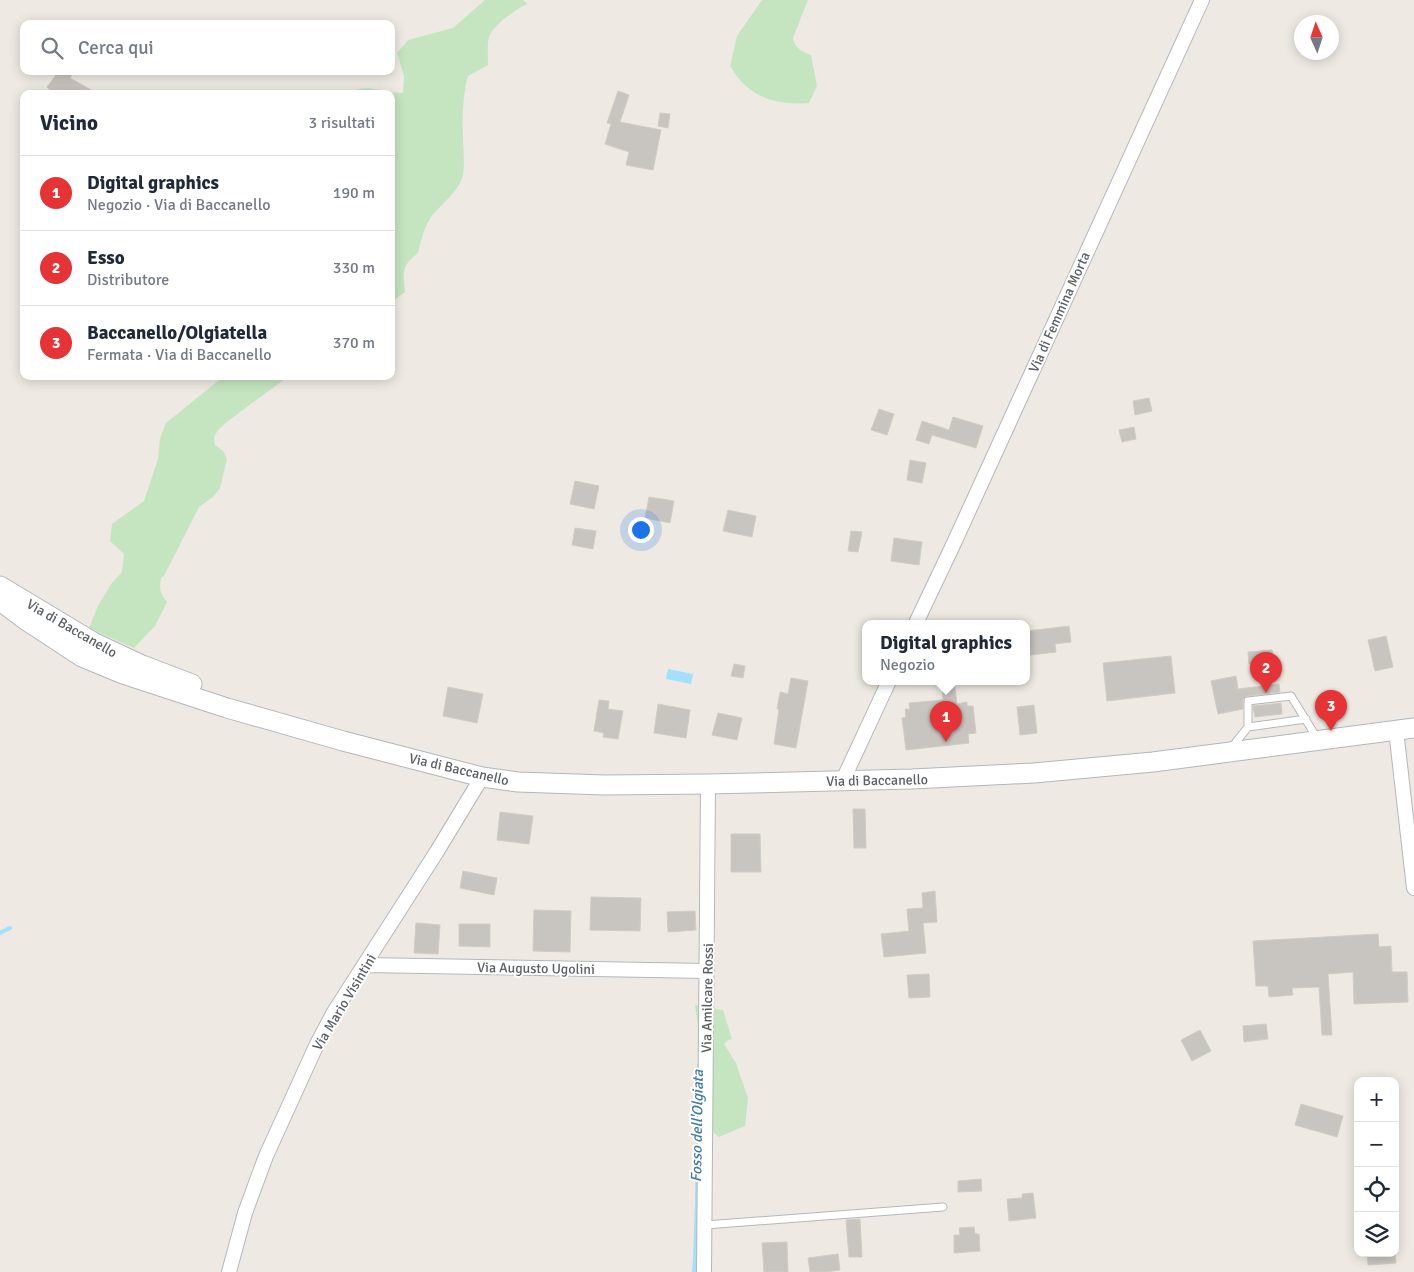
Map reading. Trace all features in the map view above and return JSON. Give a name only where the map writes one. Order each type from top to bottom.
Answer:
[{"type":"street","name":"Via di Femmina Morta","points":[[917,620],[1202,0]]},
{"type":"street","name":"Via di Baccanello","points":[[0,586],[93,642],[125,666]]},
{"type":"street","name":"Via di Baccanello","points":[[0,601],[82,657],[125,666],[214,693],[343,741],[482,777],[506,780],[567,784],[708,784],[921,779],[1034,773],[1153,762],[1405,729]]},
{"type":"street","points":[[843,780],[887,685]]},
{"type":"street","points":[[1405,729],[1414,888]]},
{"type":"street","name":"Via Mario Visintini","points":[[229,1272],[245,1214],[266,1156],[317,1044],[334,1012],[436,854],[482,777]]},
{"type":"street","name":"Via Amilcare Rossi","points":[[704,1272],[708,784]]},
{"type":"street","name":"Via Augusto Ugolini","points":[[365,965],[707,970]]},
{"type":"lane","points":[[1229,752],[1248,727],[1248,702],[1291,696],[1319,740]]},
{"type":"lane","points":[[1248,727],[1306,719]]},
{"type":"lane","points":[[704,1225],[943,1207]]},
{"type":"green space","points":[[485,0],[523,0],[528,4],[512,13],[495,28],[488,40],[488,65],[468,76],[463,106],[463,175],[458,187],[431,217],[423,234],[418,253],[404,270],[405,292],[395,299],[395,92],[403,93],[404,76],[397,53],[408,40],[453,28]]},
{"type":"green space","points":[[762,0],[808,0],[793,38],[799,49],[811,55],[817,86],[809,103],[785,103],[764,97],[745,85],[730,66],[737,36]]},
{"type":"green space","points":[[365,88],[381,90],[357,90]]},
{"type":"green space","points":[[219,380],[284,380],[228,421],[218,430],[214,437],[215,445],[223,451],[227,459],[220,488],[213,497],[199,507],[164,576],[161,578],[161,591],[167,602],[155,626],[134,648],[89,628],[98,606],[111,584],[122,572],[124,554],[110,541],[112,524],[144,501],[158,459],[160,438],[166,423]]},
{"type":"green space","points":[[695,1005],[723,1010],[732,1039],[724,1044],[736,1063],[748,1098],[745,1126],[719,1137],[702,1123],[698,1102],[704,1070]]},
{"type":"water","points":[[668,669],[693,674],[691,684],[666,679]]},
{"type":"building","points":[[56,75],[72,75],[70,78],[91,90],[50,90],[47,87]]},
{"type":"building","points":[[618,91],[629,95],[620,122],[661,130],[653,170],[626,165],[629,152],[605,144],[611,124],[607,123]]},
{"type":"building","points":[[660,113],[670,114],[668,128],[658,126]]},
{"type":"building","points":[[1149,398],[1152,411],[1135,415],[1133,401]]},
{"type":"building","points":[[879,409],[894,414],[887,435],[871,430]]},
{"type":"building","points":[[953,417],[983,426],[976,448],[932,435],[929,444],[916,440],[922,421],[949,430]]},
{"type":"building","points":[[1134,427],[1136,439],[1122,442],[1119,430]]},
{"type":"building","points":[[910,460],[926,463],[922,483],[907,480]]},
{"type":"building","points":[[575,481],[599,486],[594,509],[570,504]]},
{"type":"building","points":[[649,497],[674,501],[670,523],[645,518]]},
{"type":"building","points":[[728,510],[756,516],[752,537],[723,531]]},
{"type":"building","points":[[575,528],[596,531],[593,549],[572,545]]},
{"type":"building","points":[[851,531],[862,532],[858,552],[848,551]]},
{"type":"building","points":[[894,538],[922,542],[919,565],[891,561]]},
{"type":"building","points":[[1069,626],[1071,642],[1055,644],[1056,652],[1031,655],[1030,631]]},
{"type":"building","points":[[1386,636],[1393,667],[1375,671],[1368,640]]},
{"type":"building","points":[[1272,650],[1273,662],[1249,664],[1248,652]]},
{"type":"building","points":[[1171,656],[1175,693],[1107,701],[1103,663]]},
{"type":"building","points":[[734,664],[745,666],[743,678],[731,676]]},
{"type":"building","points":[[1236,676],[1238,689],[1279,684],[1280,692],[1247,696],[1243,699],[1243,709],[1218,714],[1211,681]]},
{"type":"building","points":[[791,678],[808,681],[796,748],[774,744],[780,692],[788,694]]},
{"type":"building","points":[[942,685],[955,685],[957,704],[967,702],[967,706],[973,706],[976,733],[968,734],[969,743],[906,750],[902,718],[906,717],[905,709],[910,709],[909,703],[943,700]]},
{"type":"building","points":[[448,687],[483,694],[477,723],[443,716]]},
{"type":"building","points":[[599,700],[609,701],[608,709],[623,711],[618,739],[603,737],[604,733],[594,731]]},
{"type":"building","points":[[1281,703],[1282,714],[1255,717],[1253,706]]},
{"type":"building","points":[[658,704],[690,710],[686,738],[654,733]]},
{"type":"building","points":[[1034,705],[1037,733],[1020,735],[1017,707]]},
{"type":"building","points":[[718,713],[742,718],[737,740],[712,735]]},
{"type":"building","points":[[853,809],[865,809],[866,848],[854,848]]},
{"type":"building","points":[[500,812],[533,816],[529,844],[497,840]]},
{"type":"building","points":[[731,834],[760,834],[761,872],[731,872]]},
{"type":"building","points":[[463,871],[497,878],[494,895],[460,888]]},
{"type":"building","points":[[935,891],[937,922],[923,923],[926,953],[884,957],[881,934],[909,931],[907,909],[923,908],[922,893]]},
{"type":"building","points":[[591,897],[641,898],[640,931],[590,930]]},
{"type":"building","points":[[534,910],[571,911],[570,952],[533,951]]},
{"type":"building","points":[[695,911],[696,930],[668,932],[667,912]]},
{"type":"building","points":[[416,923],[440,925],[438,954],[414,953]]},
{"type":"building","points":[[459,924],[490,924],[490,947],[459,946]]},
{"type":"building","points":[[1378,934],[1379,947],[1391,946],[1392,972],[1407,972],[1408,1002],[1354,1004],[1353,972],[1328,974],[1332,1035],[1322,1035],[1319,987],[1292,988],[1293,995],[1269,997],[1268,986],[1256,986],[1253,941]]},
{"type":"building","points":[[929,974],[930,997],[909,998],[907,975]]},
{"type":"building","points":[[1266,1024],[1268,1039],[1244,1042],[1243,1026]]},
{"type":"building","points":[[1200,1030],[1211,1051],[1192,1061],[1181,1040]]},
{"type":"building","points":[[1301,1104],[1343,1116],[1337,1137],[1295,1125]]},
{"type":"building","points":[[981,1179],[982,1191],[958,1192],[958,1181]]},
{"type":"building","points":[[1033,1193],[1036,1218],[1009,1221],[1007,1199],[1022,1198],[1022,1194]]},
{"type":"building","points":[[860,1219],[862,1257],[849,1257],[846,1220]]},
{"type":"building","points":[[974,1227],[975,1234],[979,1234],[980,1251],[954,1253],[954,1235],[960,1235],[959,1228]]},
{"type":"building","points":[[787,1242],[788,1272],[764,1272],[762,1243]]},
{"type":"building","points":[[838,1254],[840,1270],[810,1272],[808,1258]]},
{"type":"building","points":[[1367,1257],[1395,1257],[1396,1263],[1368,1265]]},
{"type":"waterway","points":[[0,933],[10,928]]},
{"type":"waterway","name":"Fosso dell'Olgiata","points":[[694,1272],[699,1065]]},
{"type":"place","name":"Esso","points":[[1266,693]]},
{"type":"place","name":"Baccanello/Olgiatella","points":[[1331,731]]},
{"type":"place","name":"Digital graphics","points":[[946,742]]}]
